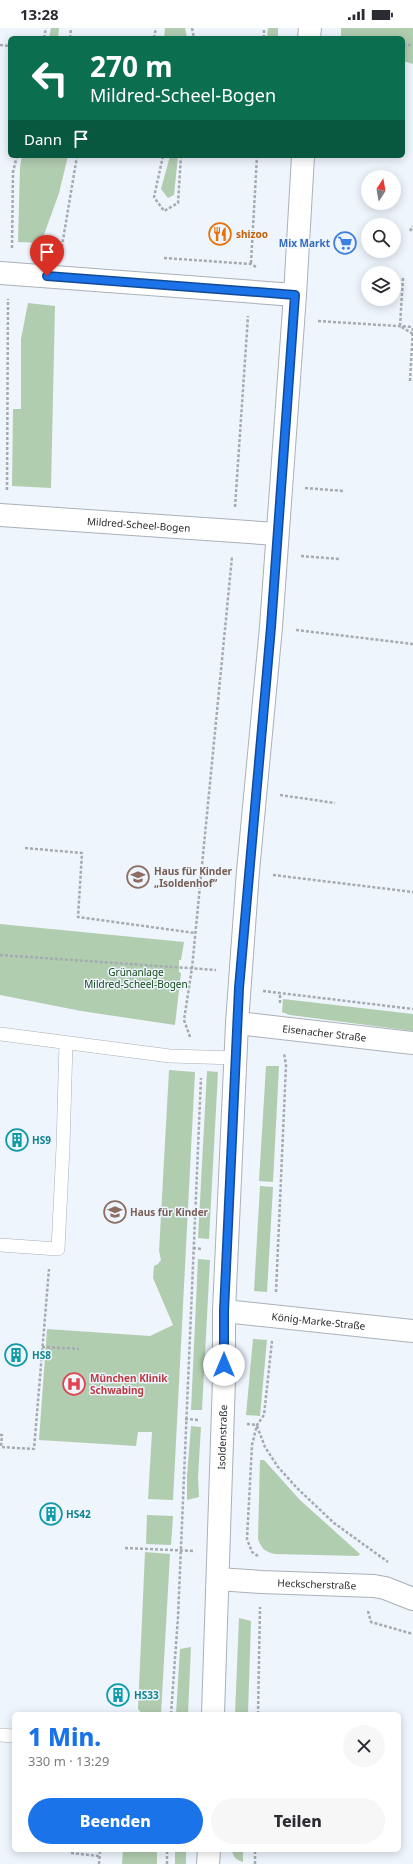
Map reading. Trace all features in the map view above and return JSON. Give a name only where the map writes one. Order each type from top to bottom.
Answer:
[{"type":"street","name":"Isoldenstraße","points":[[213,1712],[218,1579],[224,1311],[239,980],[271,627],[280,485],[295,295],[303,158]]},
{"type":"street","points":[[0,273],[295,295]]},
{"type":"street","name":"Mildred-Scheel-Bogen","points":[[0,515],[276,544]]},
{"type":"street","name":"Eisenacher Straße","points":[[237,1023],[413,1043]]},
{"type":"street","name":"König-Marke-Straße","points":[[224,1311],[413,1331]]},
{"type":"street","name":"Heckscherstraße","points":[[218,1579],[374,1586],[385,1588],[413,1599]]},
{"type":"street","points":[[208,1864],[209,1852]]},
{"type":"lane","points":[[0,1034],[66,1044],[170,1056],[236,1058]]},
{"type":"lane","points":[[0,1245],[58,1250],[66,1044]]},
{"type":"lane","points":[[0,1735],[12,1736]]},
{"type":"path","points":[[12,248],[13,172],[16,158]]},
{"type":"path","points":[[61,252],[77,158]]},
{"type":"path","points":[[163,158],[154,197],[164,211],[178,203],[181,158]]},
{"type":"path","points":[[251,264],[257,158]]},
{"type":"path","points":[[410,231],[413,226]]},
{"type":"path","points":[[400,326],[403,278]]},
{"type":"path","points":[[7,491],[8,296]]},
{"type":"path","points":[[235,508],[249,314]]},
{"type":"path","points":[[293,320],[413,327],[410,381]]},
{"type":"path","points":[[400,326],[413,334]]},
{"type":"path","points":[[280,485],[344,491]]},
{"type":"path","points":[[276,544],[339,559]]},
{"type":"path","points":[[171,1712],[180,1551],[201,1074],[197,1056],[184,1020],[192,968],[232,557],[238,554]]},
{"type":"path","points":[[271,627],[413,644]]},
{"type":"path","points":[[256,791],[335,803]]},
{"type":"path","points":[[25,848],[82,853],[78,917],[195,933]]},
{"type":"path","points":[[248,872],[413,892]]},
{"type":"path","points":[[0,954],[192,968],[239,980],[280,993],[413,1009]]},
{"type":"path","points":[[263,1559],[252,1552],[247,1539],[252,1446],[257,1425],[264,1416],[275,1316],[286,1065],[279,1028],[280,993]]},
{"type":"path","points":[[0,1435],[2,1435],[1,1446],[34,1449],[51,1249]]},
{"type":"path","points":[[42,1347],[79,1350]]},
{"type":"path","points":[[257,1425],[265,1447],[278,1466],[297,1488],[334,1523],[389,1563],[382,1563]]},
{"type":"path","points":[[125,1548],[180,1551]]},
{"type":"path","points":[[258,1712],[260,1603]]},
{"type":"path","points":[[366,1606],[371,1622],[413,1634]]},
{"type":"path","points":[[99,1864],[100,1852]]},
{"type":"path","points":[[167,1852],[167,1864]]},
{"type":"path","points":[[255,1852],[255,1864]]},
{"type":"path","points":[[71,1853],[99,1856]]},
{"type":"green space","points":[[51,28],[59,28],[58,36],[49,36]]},
{"type":"green space","points":[[165,28],[185,28],[187,36],[164,36]]},
{"type":"green space","points":[[268,28],[278,28],[278,36],[267,36]]},
{"type":"green space","points":[[341,28],[413,28],[413,64],[405,62],[405,36],[341,36]]},
{"type":"green space","points":[[22,158],[68,158],[59,193],[41,243],[18,242],[20,167]]},
{"type":"green space","points":[[169,158],[178,158],[174,195],[168,198],[161,189]]},
{"type":"green space","points":[[28,303],[55,306],[51,488],[12,486],[13,409],[21,409],[21,339]]},
{"type":"green space","name":"Grünanlage Mildred-Scheel-Bogen","points":[[0,924],[184,942],[181,960],[179,960],[179,972],[181,973],[175,1025],[81,1011],[0,995]]},
{"type":"green space","points":[[283,999],[413,1014],[413,1031],[290,1015],[282,1012]]},
{"type":"green space","points":[[266,1066],[279,1066],[273,1182],[259,1181]]},
{"type":"green space","points":[[169,1070],[195,1072],[173,1500],[148,1499],[152,1432],[138,1432],[136,1446],[39,1440],[47,1329],[150,1336],[173,1325],[153,1278],[154,1266],[161,1260],[159,1251]]},
{"type":"green space","points":[[207,1071],[218,1072],[209,1239],[198,1238]]},
{"type":"green space","points":[[260,1186],[273,1187],[267,1292],[254,1291]]},
{"type":"green space","points":[[198,1259],[210,1260],[202,1410],[191,1410]]},
{"type":"green space","points":[[253,1339],[267,1340],[260,1416],[246,1415]]},
{"type":"green space","points":[[191,1426],[201,1427],[198,1477],[199,1497],[187,1500],[187,1476]]},
{"type":"green space","points":[[260,1460],[264,1460],[300,1500],[360,1554],[358,1556],[275,1554],[264,1549],[258,1539]]},
{"type":"green space","points":[[147,1515],[173,1516],[171,1545],[146,1544]]},
{"type":"green space","points":[[145,1552],[170,1554],[161,1712],[140,1712],[138,1709]]},
{"type":"green space","points":[[239,1618],[251,1621],[248,1712],[235,1712]]},
{"type":"green space","points":[[191,1647],[188,1712],[176,1712],[180,1649]]},
{"type":"green space","points":[[123,1852],[157,1852],[157,1864],[122,1864]]},
{"type":"green space","points":[[175,1852],[186,1852],[186,1864],[175,1864]]},
{"type":"green space","points":[[232,1852],[243,1852],[243,1862],[235,1858]]},
{"type":"place","name":"shizoo","points":[[220,234]]},
{"type":"place","name":"Mix Markt","points":[[345,243]]},
{"type":"place","name":"Haus für Kinder „Isoldenhof“","points":[[138,877]]},
{"type":"place","name":"HS9","points":[[17,1140]]},
{"type":"place","name":"Haus für Kinder","points":[[115,1212]]},
{"type":"place","name":"HS8","points":[[16,1355]]},
{"type":"place","name":"München Klinik Schwabing","points":[[74,1384]]},
{"type":"place","name":"HS42","points":[[51,1514]]},
{"type":"place","name":"HS33","points":[[118,1695]]},
{"type":"route","points":[[47,276],[295,295],[271,627],[248,872],[239,988],[224,1311],[224,1365]]}]
